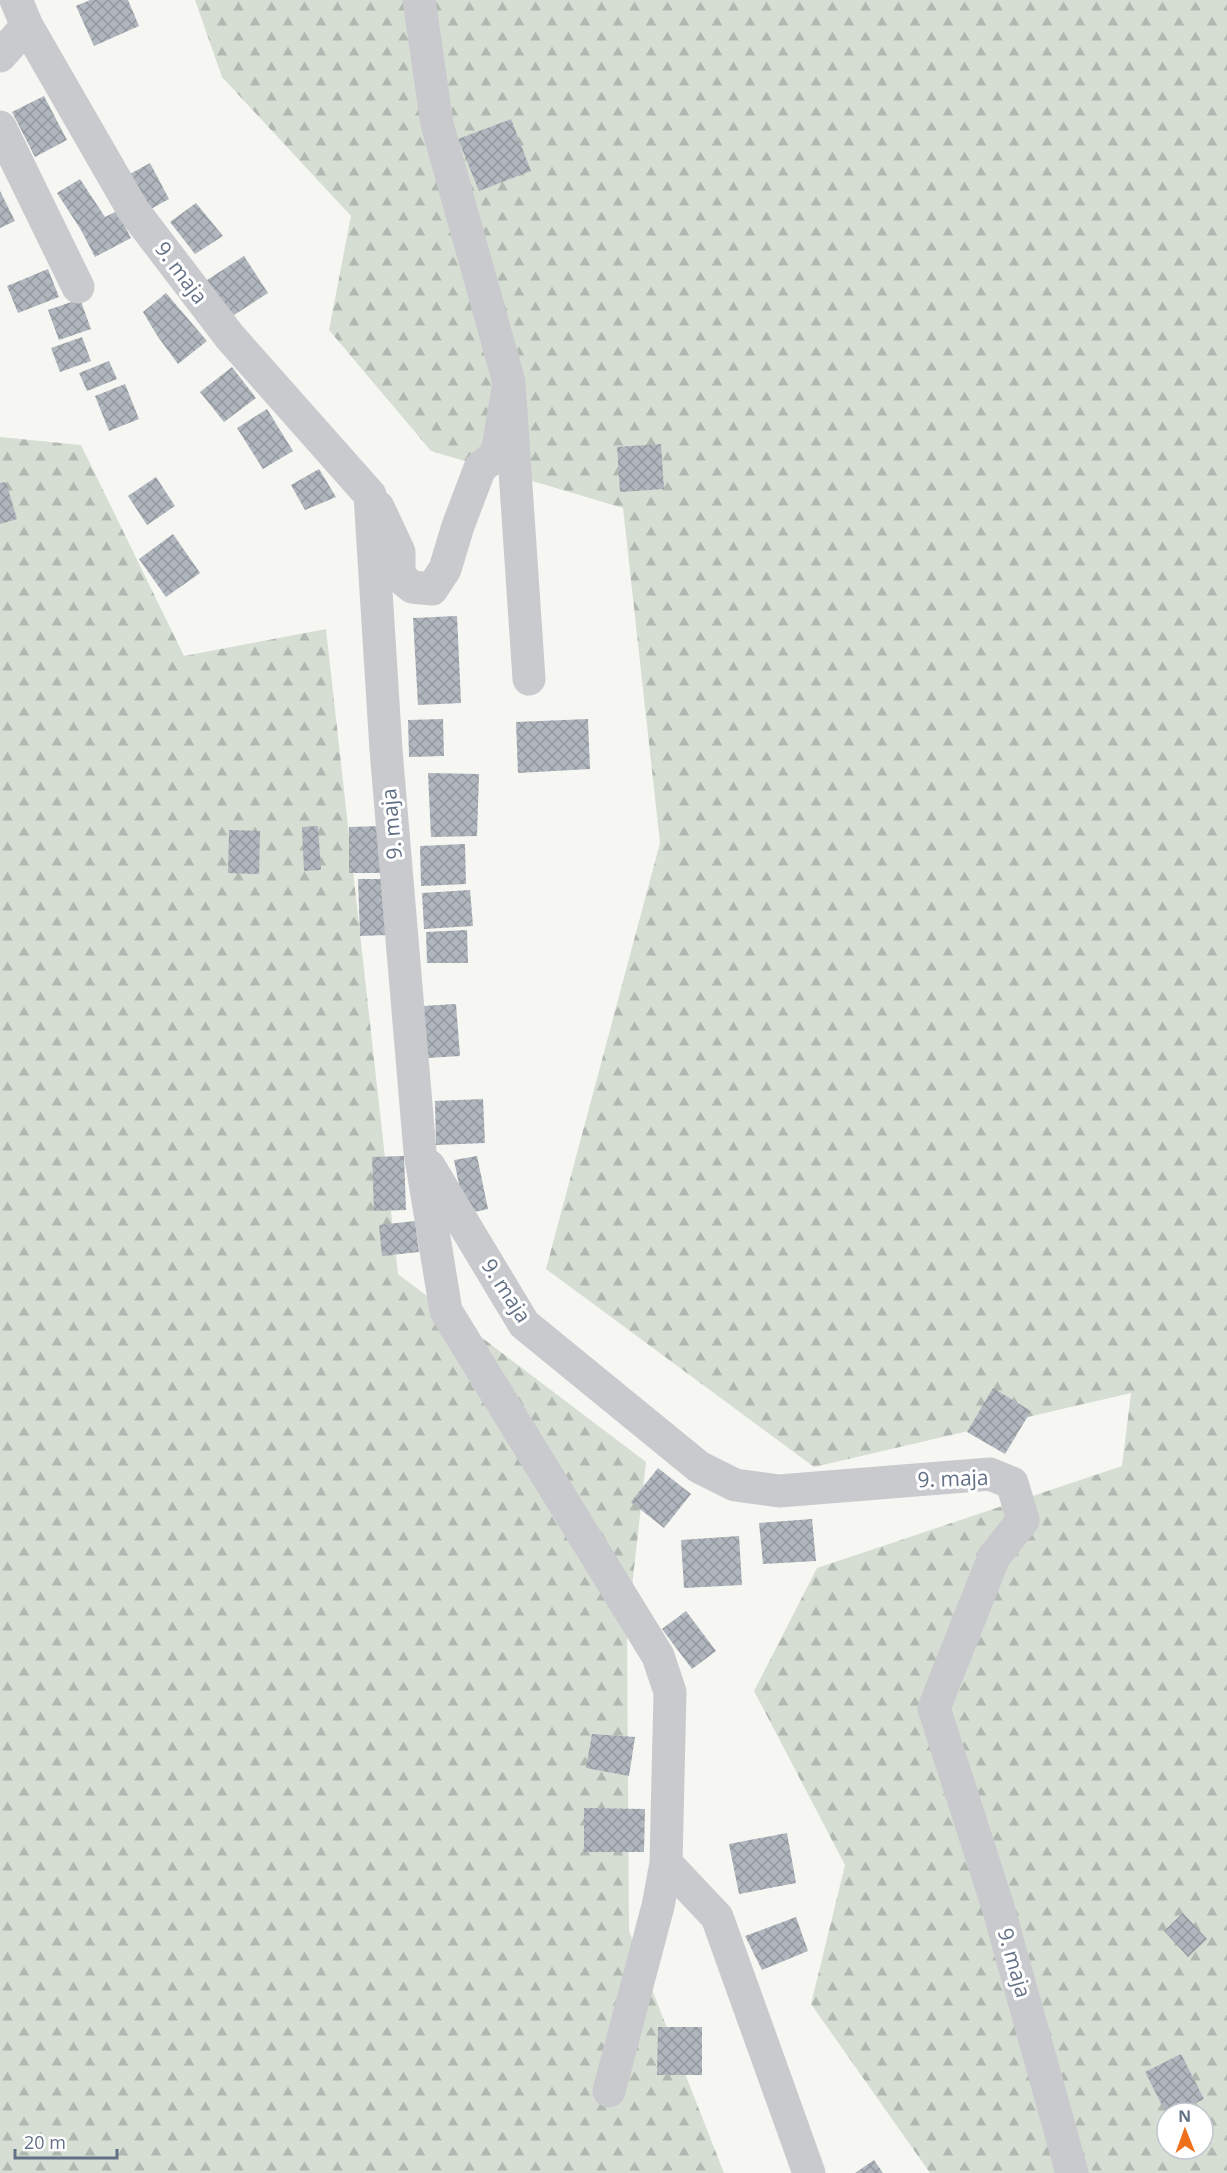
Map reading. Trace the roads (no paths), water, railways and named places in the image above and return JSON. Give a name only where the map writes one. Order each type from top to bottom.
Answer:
[{"type":"street","name":"9. maja","points":[[419,0],[437,124],[509,382],[529,679]]},
{"type":"street","name":"9. maja","points":[[22,13],[133,210],[230,337],[370,495],[381,510],[399,552],[399,576],[412,587],[432,589],[445,568],[480,468],[497,454],[509,382]]},
{"type":"street","name":"9. maja","points":[[0,56],[22,13]]},
{"type":"street","points":[[0,127],[78,287]]},
{"type":"street","name":"9. maja","points":[[370,495],[387,762],[420,1152],[446,1311],[658,1656],[670,1692],[666,1863],[658,1906],[609,2091]]},
{"type":"street","name":"9. maja","points":[[420,1152],[524,1324],[699,1467],[735,1485],[779,1491],[990,1474],[1012,1483],[1023,1520],[994,1557],[934,1708],[998,1907],[1072,2173]]},
{"type":"street","points":[[666,1863],[717,1917],[809,2173]]}]
